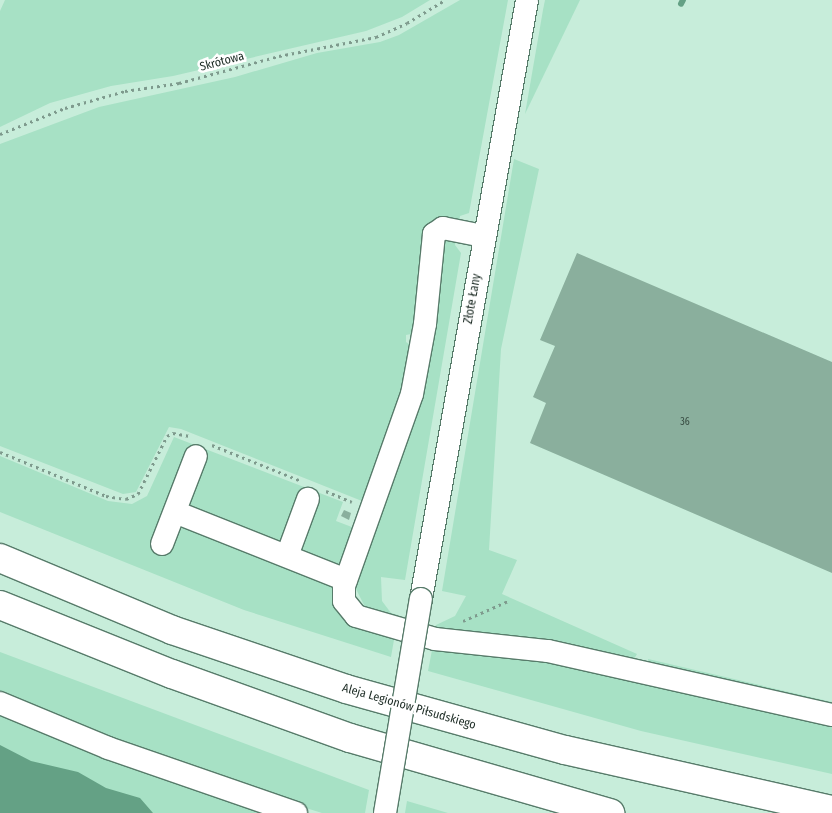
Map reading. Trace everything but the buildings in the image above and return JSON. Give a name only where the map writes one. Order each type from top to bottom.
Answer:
[{"type":"highway","name":"Aleja Legionów Piłsudskiego","points":[[0,558],[172,630],[346,689],[565,750],[832,810]]},
{"type":"highway","points":[[0,605],[172,674],[350,738],[610,813]]},
{"type":"street","name":"Złote Łany","points":[[385,813],[484,236],[527,0]]},
{"type":"street","points":[[484,236],[443,228],[434,234],[426,324],[412,394],[346,580],[344,601],[356,616],[446,641],[548,651],[832,716]]},
{"type":"street","points":[[162,544],[196,456]]},
{"type":"street","points":[[287,556],[308,499]]},
{"type":"street","points":[[175,512],[346,580]]},
{"type":"street","points":[[0,703],[108,748],[296,813]]},
{"type":"path","name":"Skrótowa","points":[[0,134],[65,108],[125,91],[179,83],[279,56],[376,37],[407,23],[445,0]]},
{"type":"path","points":[[446,641],[449,629],[508,601]]},
{"type":"shaded area","points":[[5,0],[430,0],[402,17],[366,31],[173,76],[111,86],[50,103],[0,127],[0,11]]},
{"type":"shaded area","points":[[460,0],[508,0],[469,213],[460,216],[459,223],[440,220],[416,333],[406,335],[406,342],[412,346],[409,378],[367,503],[181,429],[169,427],[136,492],[123,494],[0,446],[0,144],[99,107],[235,77],[317,53],[380,42],[399,35]]},
{"type":"shaded area","points":[[545,0],[580,0],[525,114],[543,10]]},
{"type":"shaded area","points":[[514,159],[539,169],[501,349],[489,550],[517,560],[502,594],[637,654],[634,659],[435,630],[436,625],[455,616],[466,596],[442,591]]},
{"type":"shaded area","points":[[456,239],[455,245],[461,253],[405,580],[381,577],[382,601],[391,613],[398,615],[397,620],[366,609],[356,589],[357,575],[440,247],[445,241]]},
{"type":"shaded area","points":[[174,437],[343,502],[336,521],[357,529],[343,566],[327,569],[284,539],[274,544],[188,508],[172,536],[182,528],[198,529],[328,581],[395,634],[391,657],[244,610],[0,512],[0,456],[108,501],[132,504],[147,496]]},
{"type":"shaded area","points":[[433,645],[528,657],[832,724],[832,774],[641,731],[428,671]]},
{"type":"shaded area","points":[[0,652],[369,790],[365,813],[322,813],[274,798],[95,733],[0,693]]},
{"type":"shaded area","points":[[648,659],[832,702],[832,710],[649,666]]},
{"type":"shaded area","points":[[0,711],[273,813],[0,813]]},
{"type":"shaded area","points":[[0,745],[31,761],[78,772],[106,788],[140,798],[153,813],[0,813]]},
{"type":"shaded area","points":[[407,801],[448,813],[405,813]]},
{"type":"waterway","points":[[681,4],[683,0]]}]
